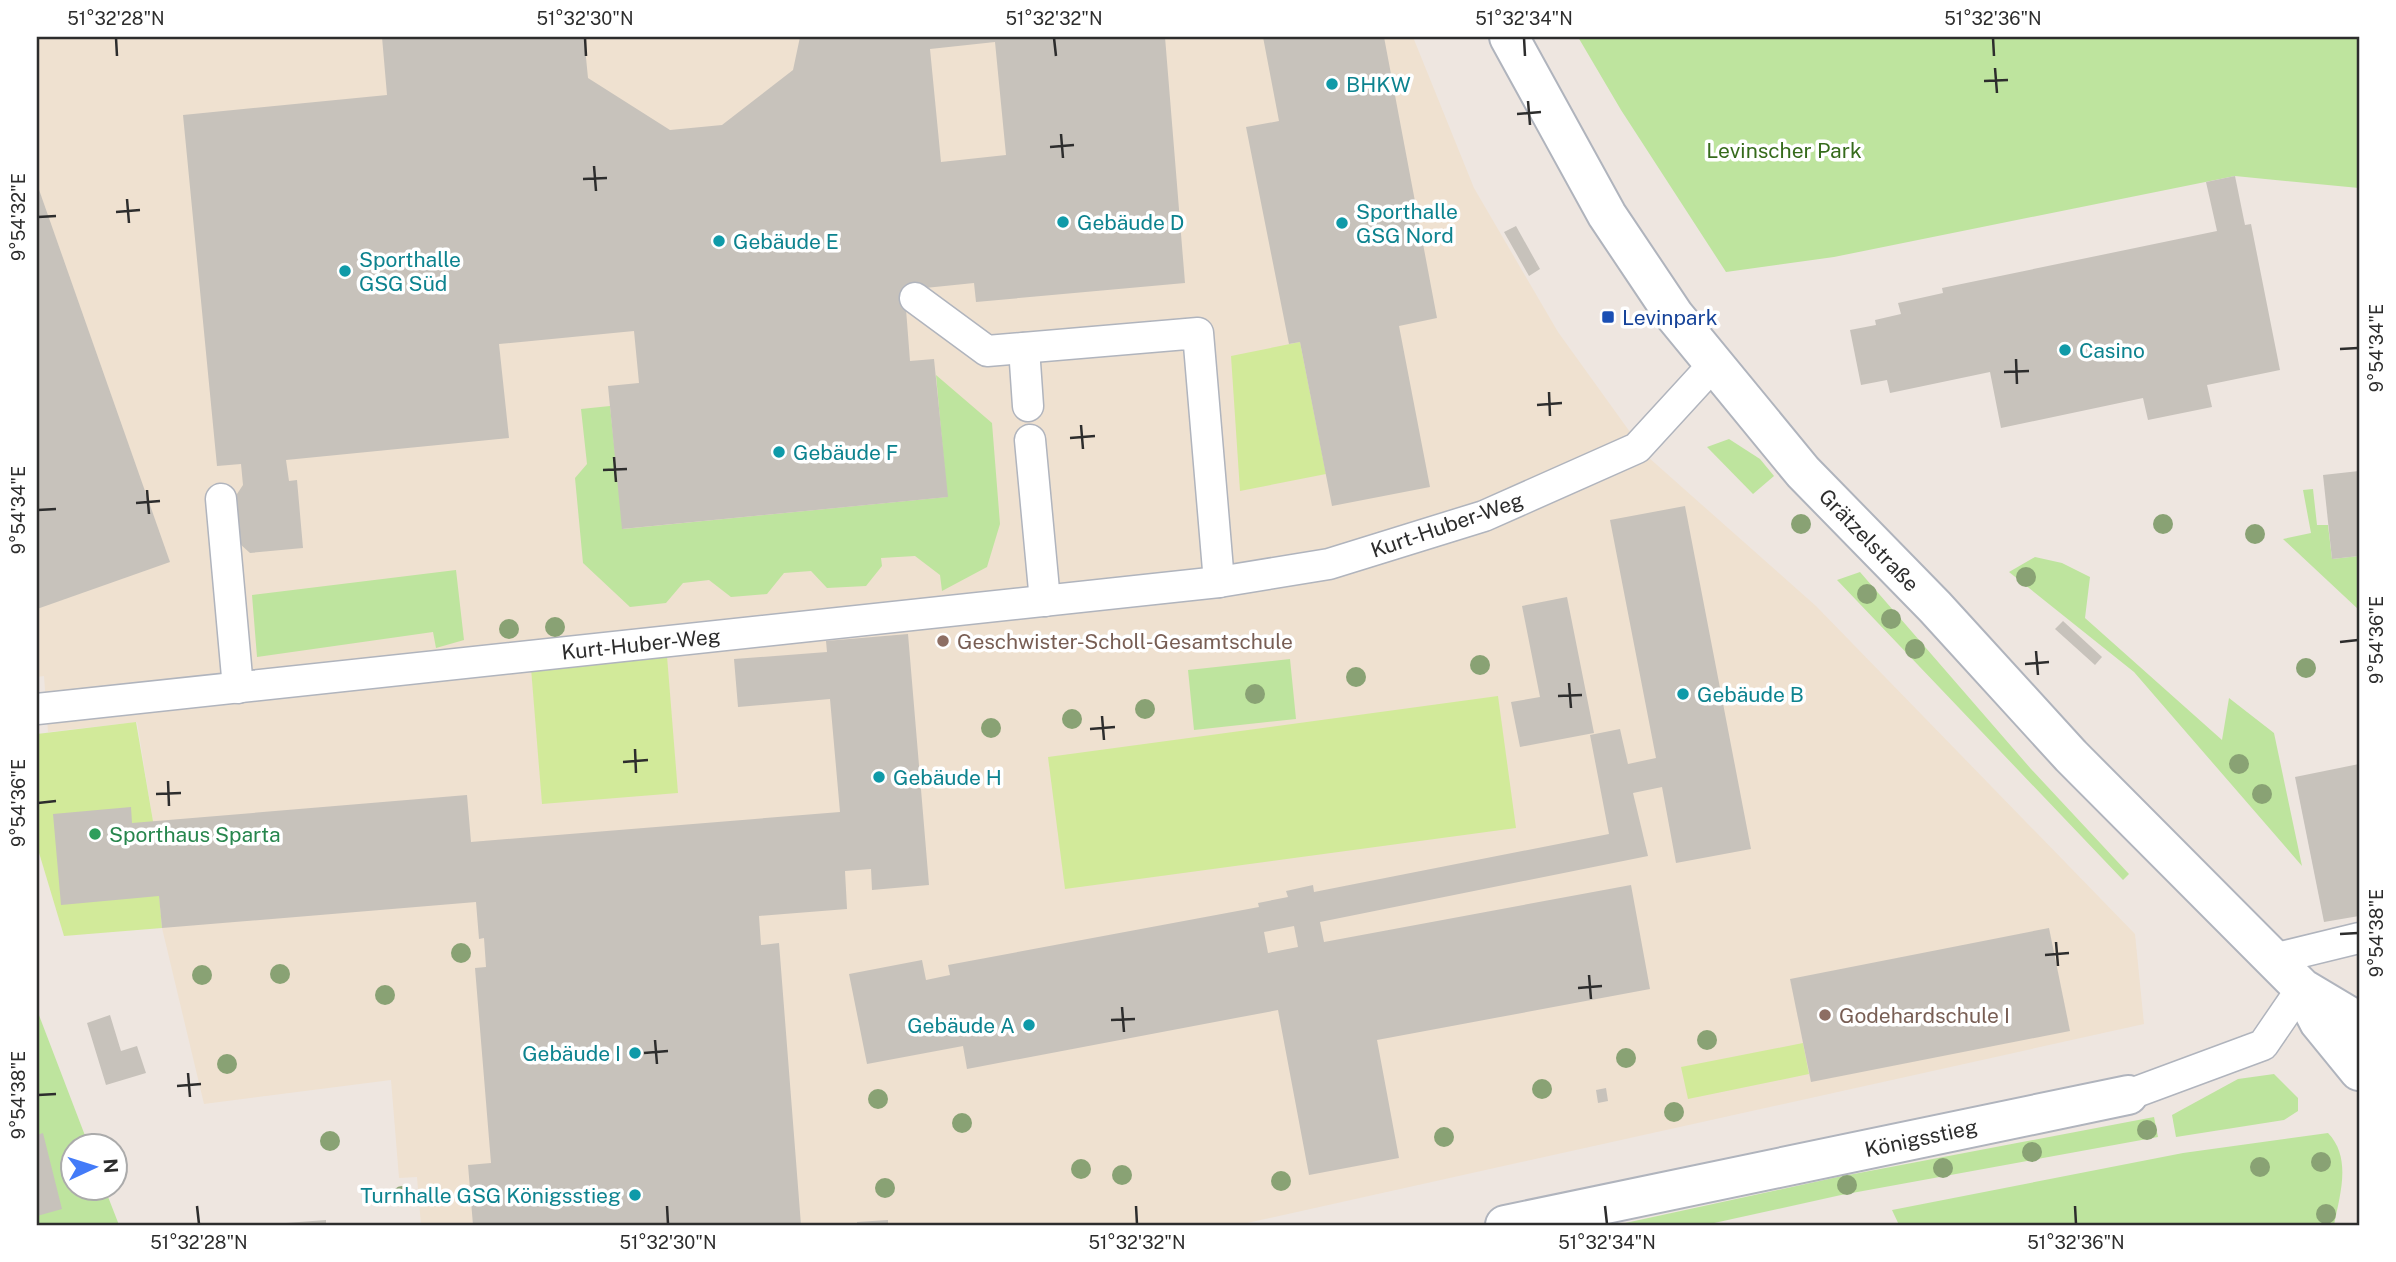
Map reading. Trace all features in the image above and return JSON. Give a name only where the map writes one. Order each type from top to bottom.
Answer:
[{"type":"street","name":"Grätzelstraße","points":[[1509,37],[1607,215],[1674,315],[1820,490],[1935,607],[2071,756],[2302,988],[2359,1023]]},
{"type":"street","name":"Grätzelstraße","points":[[2302,988],[2319,1022],[2359,1071]]},
{"type":"street","name":"Königsstieg","points":[[1505,1225],[2128,1095]]},
{"type":"lane","points":[[915,298],[986,351],[1198,333],[1219,582]]},
{"type":"lane","points":[[1024,348],[1028,406]]},
{"type":"lane","name":"Kurt-Huber-Weg","points":[[37,709],[1219,582],[1329,564],[1484,516],[1637,449],[1714,364]]},
{"type":"lane","points":[[1030,440],[1045,601]]},
{"type":"lane","points":[[220,499],[238,688]]},
{"type":"lane","points":[[2273,959],[2359,938]]},
{"type":"lane","name":"Königsstieg","points":[[2128,1095],[2263,1045],[2302,988]]},
{"type":"shaded area","name":"Geschwister-Scholl-Gesamtschule","points":[[37,37],[1413,37],[1474,188],[1558,332],[1648,457],[1816,606],[2135,934],[2144,1024],[1238,1225],[421,1225],[417,1177],[399,1178],[391,1080],[204,1104],[162,928],[153,821],[137,722],[48,732],[44,676],[37,677]]},
{"type":"green space","name":"Levinscher Park","points":[[1578,37],[2359,37],[2359,188],[2235,176],[1834,257],[1726,272],[1621,110]]},
{"type":"green space","points":[[1300,342],[1326,474],[1240,491],[1231,356]]},
{"type":"green space","points":[[936,375],[992,423],[1000,524],[987,567],[942,591],[940,575],[915,556],[881,558],[882,566],[866,586],[827,588],[811,571],[784,573],[767,594],[731,597],[709,580],[683,583],[666,603],[630,607],[583,563],[575,478],[587,464],[581,409],[610,406],[623,529],[947,497]]},
{"type":"green space","points":[[1729,439],[1760,459],[1774,476],[1753,494],[1707,447]]},
{"type":"green space","points":[[2313,489],[2317,525],[2328,525],[2332,559],[2359,556],[2359,610],[2283,539],[2311,533],[2303,490]]},
{"type":"green space","points":[[2035,557],[2062,563],[2090,577],[2085,618],[2222,740],[2229,698],[2274,733],[2302,866],[2134,672],[2009,572]]},
{"type":"green space","points":[[456,570],[464,640],[436,648],[433,632],[257,657],[252,595]]},
{"type":"green space","points":[[1860,572],[2031,769],[2129,874],[2123,880],[1837,580]]},
{"type":"green space","points":[[667,656],[678,793],[542,804],[531,668]]},
{"type":"green space","points":[[1290,659],[1296,719],[1194,730],[1188,670]]},
{"type":"green space","points":[[1498,696],[1516,828],[1065,889],[1048,757]]},
{"type":"green space","name":"Sporthaus Sparta","points":[[136,722],[153,821],[162,928],[64,936],[37,846],[37,734]]},
{"type":"green space","points":[[37,1010],[84,1132],[60,1132],[60,1202],[110,1202],[119,1225],[37,1225]]},
{"type":"green space","points":[[1803,1043],[1809,1074],[1688,1099],[1681,1067]]},
{"type":"green space","points":[[2274,1074],[2298,1098],[2298,1111],[2284,1120],[2176,1137],[2172,1115],[2238,1079]]},
{"type":"green space","points":[[2154,1117],[2158,1137],[1841,1195],[1705,1225],[1616,1225],[1838,1177]]},
{"type":"green space","points":[[2328,1133],[2340,1154],[2342,1165],[2341,1189],[2334,1225],[1899,1225],[1892,1210],[2183,1153]]},
{"type":"building","points":[[382,37],[584,37],[588,78],[670,130],[722,125],[793,70],[800,37],[1165,37],[1185,283],[976,302],[974,283],[925,288],[906,309],[910,361],[934,359],[948,497],[622,529],[608,386],[639,383],[634,331],[499,344],[509,438],[286,460],[289,481],[297,480],[303,548],[250,553],[240,544],[235,497],[243,485],[241,464],[217,466],[183,115],[387,95]],"holes":[[[995,42],[1006,155],[941,162],[930,49]]]},
{"type":"building","name":"Sporthalle GSG Nord","points":[[1263,37],[1384,37],[1437,318],[1399,326],[1430,487],[1332,506],[1300,342],[1289,344],[1246,127],[1279,121]]},
{"type":"building","name":"Casino","points":[[2235,176],[2245,225],[2251,224],[2280,370],[2207,385],[2212,407],[2148,420],[2143,398],[2001,428],[1990,372],[1890,393],[1887,380],[1861,385],[1850,330],[1876,325],[1875,320],[1901,314],[1898,303],[1943,293],[1942,288],[2217,231],[2206,182]]},
{"type":"building","points":[[37,184],[170,562],[37,609]]},
{"type":"building","points":[[1516,226],[1540,269],[1529,276],[1504,232]]},
{"type":"building","points":[[2359,471],[2359,556],[2332,559],[2323,475]]},
{"type":"building","name":"Gebäude A","points":[[1685,506],[1751,849],[1676,863],[1662,787],[1633,793],[1648,856],[1320,922],[1324,942],[1631,885],[1650,989],[1377,1040],[1399,1158],[1309,1175],[1278,1010],[967,1069],[963,1046],[867,1064],[849,974],[922,960],[926,980],[950,975],[948,965],[1259,907],[1258,903],[1288,897],[1286,891],[1313,885],[1314,892],[1609,834],[1590,735],[1620,729],[1628,764],[1656,758],[1610,520]],"holes":[[[1294,926],[1298,947],[1268,953],[1264,932]]]},
{"type":"building","points":[[1567,597],[1594,733],[1520,747],[1511,702],[1540,697],[1522,606]]},
{"type":"building","points":[[2063,621],[2102,657],[2095,665],[2055,629]]},
{"type":"building","points":[[908,634],[929,885],[872,890],[871,869],[845,871],[847,909],[759,916],[761,945],[779,943],[801,1225],[473,1225],[468,1165],[491,1163],[475,968],[486,967],[484,938],[479,939],[476,902],[162,928],[159,896],[61,905],[53,814],[131,807],[132,823],[467,795],[471,842],[840,812],[830,699],[738,707],[734,659],[827,652],[826,641]]},
{"type":"building","points":[[2359,764],[2359,916],[2324,922],[2295,777]]},
{"type":"building","points":[[2049,928],[2070,1031],[1811,1082],[1790,979]]},
{"type":"building","points":[[110,1015],[121,1051],[137,1046],[146,1073],[106,1085],[87,1023]]},
{"type":"building","points":[[1606,1088],[1608,1101],[1598,1103],[1596,1090]]},
{"type":"building","points":[[43,1133],[62,1209],[37,1216],[37,1135]]},
{"type":"building","points":[[326,1220],[326,1225],[286,1225],[286,1223]]},
{"type":"building","points":[[888,1220],[888,1225],[857,1225],[857,1222]]},
{"type":"place","name":"BHKW","points":[[1332,84]]},
{"type":"place","name":"Gebäude D","points":[[1063,222]]},
{"type":"place","name":"Sporthalle GSG Nord","points":[[1342,223]]},
{"type":"place","name":"Gebäude E","points":[[719,241]]},
{"type":"place","name":"Sporthalle GSG Süd","points":[[345,271]]},
{"type":"place","name":"Levinpark","points":[[1608,317]]},
{"type":"place","name":"Casino","points":[[2065,350]]},
{"type":"place","name":"Gebäude F","points":[[779,452]]},
{"type":"place","name":"Geschwister-Scholl-Gesamtschule","points":[[943,641]]},
{"type":"place","name":"Gebäude B","points":[[1683,694]]},
{"type":"place","name":"Gebäude H","points":[[879,777]]},
{"type":"place","name":"Sporthaus Sparta","points":[[95,834]]},
{"type":"place","name":"Godehardschule I","points":[[1825,1015]]},
{"type":"place","name":"Gebäude A","points":[[1029,1025]]},
{"type":"place","name":"Gebäude I","points":[[635,1053]]},
{"type":"place","name":"Turnhalle GSG Königsstieg","points":[[635,1195]]}]
